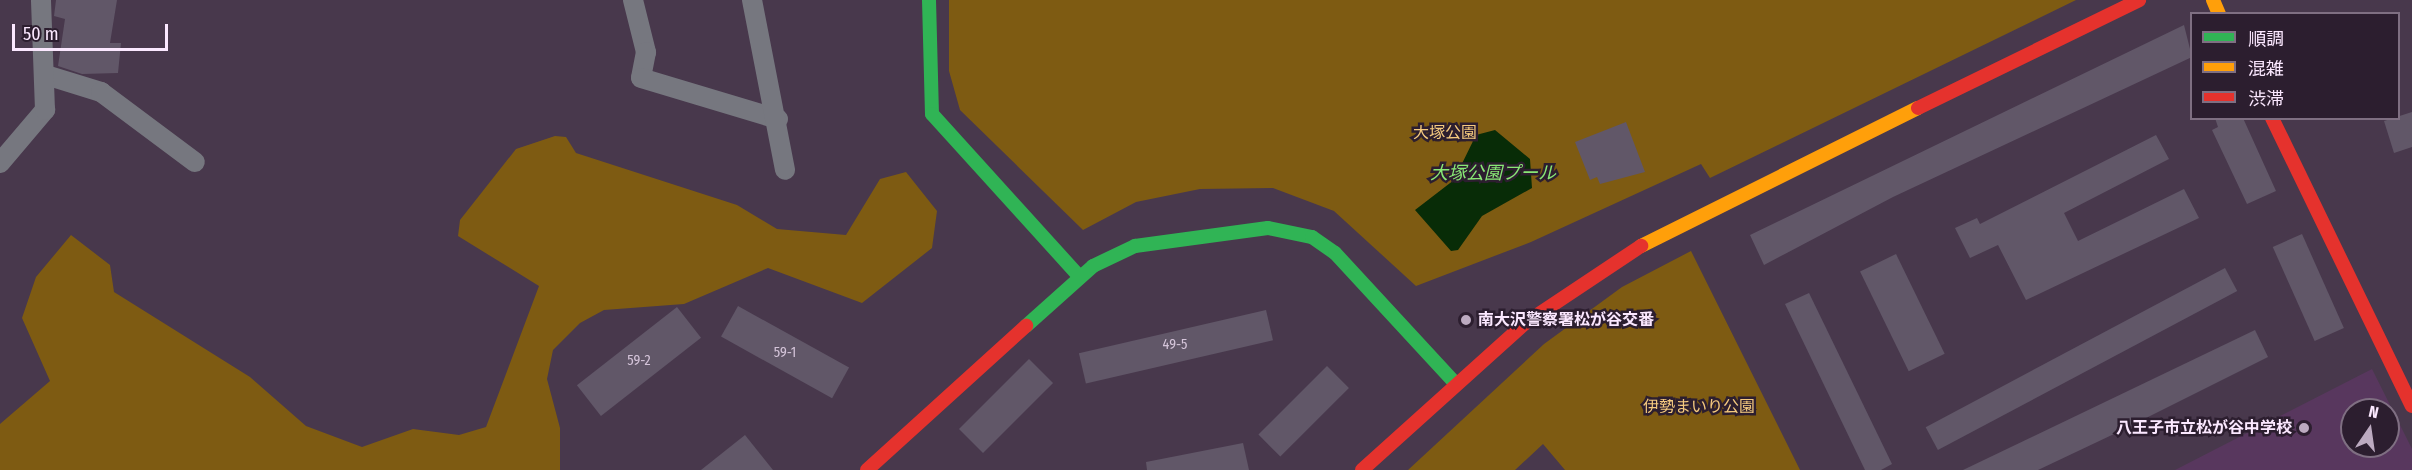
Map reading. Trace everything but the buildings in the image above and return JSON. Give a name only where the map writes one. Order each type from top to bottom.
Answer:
[{"type":"street","points":[[0,163],[45,110],[46,75],[40,0]]},
{"type":"street","points":[[633,0],[646,52],[641,78],[778,119]]},
{"type":"street","points":[[752,0],[778,119],[785,170]]},
{"type":"street","points":[[929,0],[932,114],[1080,277]]},
{"type":"street","points":[[1362,470],[1455,383],[1564,294],[1642,244],[2139,0]]},
{"type":"street","points":[[46,75],[101,92],[195,162]]},
{"type":"street","points":[[2273,120],[2412,406]]},
{"type":"street","points":[[867,470],[1080,277],[1109,255],[1135,246],[1289,230],[1312,237],[1335,253],[1455,383]]},
{"type":"shaded area","name":"八王子市立松が谷中学校","points":[[2372,369],[2386,398],[2340,398],[2340,458],[2400,458],[2400,425],[2412,449],[2412,470],[2175,470]]},
{"type":"green space","name":"大塚公園","points":[[949,0],[2076,0],[1710,178],[1701,164],[1531,242],[1416,286],[1334,211],[1273,188],[1200,189],[1136,202],[1083,230],[960,110],[949,71]]},
{"type":"green space","points":[[555,136],[566,137],[576,153],[737,205],[777,229],[846,235],[880,179],[906,172],[937,211],[932,248],[862,303],[768,268],[684,304],[604,310],[580,323],[553,350],[547,379],[560,428],[560,470],[0,470],[0,424],[50,381],[22,318],[36,277],[71,235],[110,265],[114,292],[250,377],[306,426],[362,447],[413,429],[459,435],[486,427],[539,286],[458,236],[460,220],[516,149]]},
{"type":"green space","name":"伊勢まいり公園","points":[[1691,251],[1800,470],[1565,470],[1543,444],[1515,470],[1408,470],[1544,344],[1622,287]]},
{"type":"water","name":"大塚公園プール","points":[[1495,130],[1530,159],[1532,188],[1482,216],[1458,250],[1451,251],[1415,210],[1454,180],[1476,135]]},
{"type":"traffic: fast","points":[[929,0],[932,114],[1080,277]]},
{"type":"traffic: fast","points":[[1026,326],[1093,266],[1135,246],[1268,228],[1312,237],[1335,253],[1455,383]]},
{"type":"traffic: slow","points":[[2213,0],[2218,12]]},
{"type":"traffic: slow","points":[[1641,246],[1918,108]]},
{"type":"traffic: jam","points":[[1918,108],[2139,0]]},
{"type":"traffic: jam","points":[[2273,120],[2412,406]]},
{"type":"traffic: jam","points":[[1362,470],[1524,324],[1641,246]]},
{"type":"traffic: jam","points":[[867,470],[1026,326]]},
{"type":"place","name":"南大沢警察署松が谷交番","points":[[1466,320]]},
{"type":"place","name":"八王子市立松が谷中学校","points":[[2304,428]]}]
